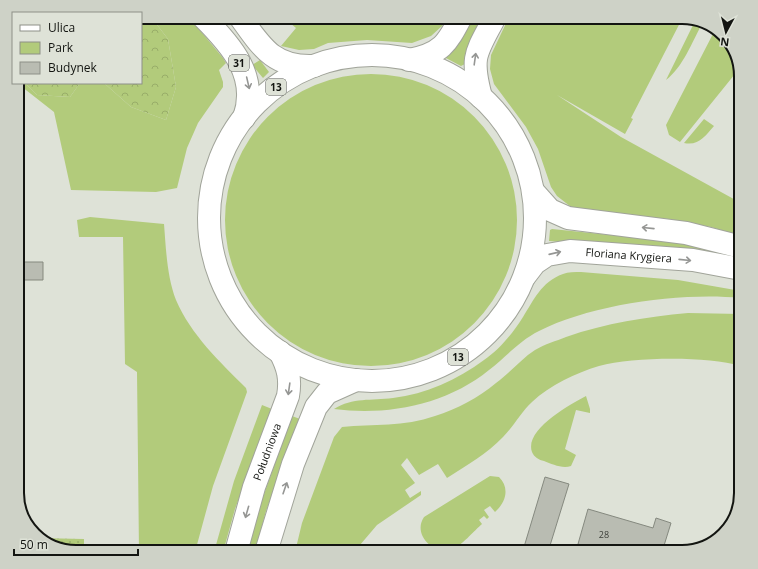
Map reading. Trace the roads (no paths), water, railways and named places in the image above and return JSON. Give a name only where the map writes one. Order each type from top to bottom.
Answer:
[{"type":"main road","name":"31","points":[[209,24],[227,44],[245,74],[250,91],[248,108],[244,118]]},
{"type":"main road","name":"31","points":[[246,24],[270,55],[287,64],[315,66]]},
{"type":"main road","name":"13","points":[[409,60],[433,52],[445,44],[450,40],[458,24]]},
{"type":"main road","name":"13","points":[[481,97],[475,73],[475,56],[491,24]]},
{"type":"main road","name":"13","points":[[268,545],[289,477],[316,407],[327,393],[356,380],[383,381],[410,376],[436,368],[460,356],[482,339],[500,319],[515,296],[525,276],[535,231],[533,191],[526,164],[515,140],[500,117],[481,97],[447,74],[409,60],[382,56],[355,56],[315,66],[290,78],[273,89],[244,118],[226,146],[216,172],[209,212],[211,239],[216,266],[233,303],[249,325],[280,352]]},
{"type":"main road","points":[[533,191],[550,210],[568,218],[686,233],[734,245]]},
{"type":"main road","name":"Floriana Krygiera","points":[[525,276],[535,263],[547,255],[566,251],[693,260],[734,268]]},
{"type":"main road","points":[[280,352],[316,371],[356,380]]},
{"type":"main road","name":"Południowa","points":[[238,545],[254,487],[288,396],[290,385],[289,372],[280,352]]}]
